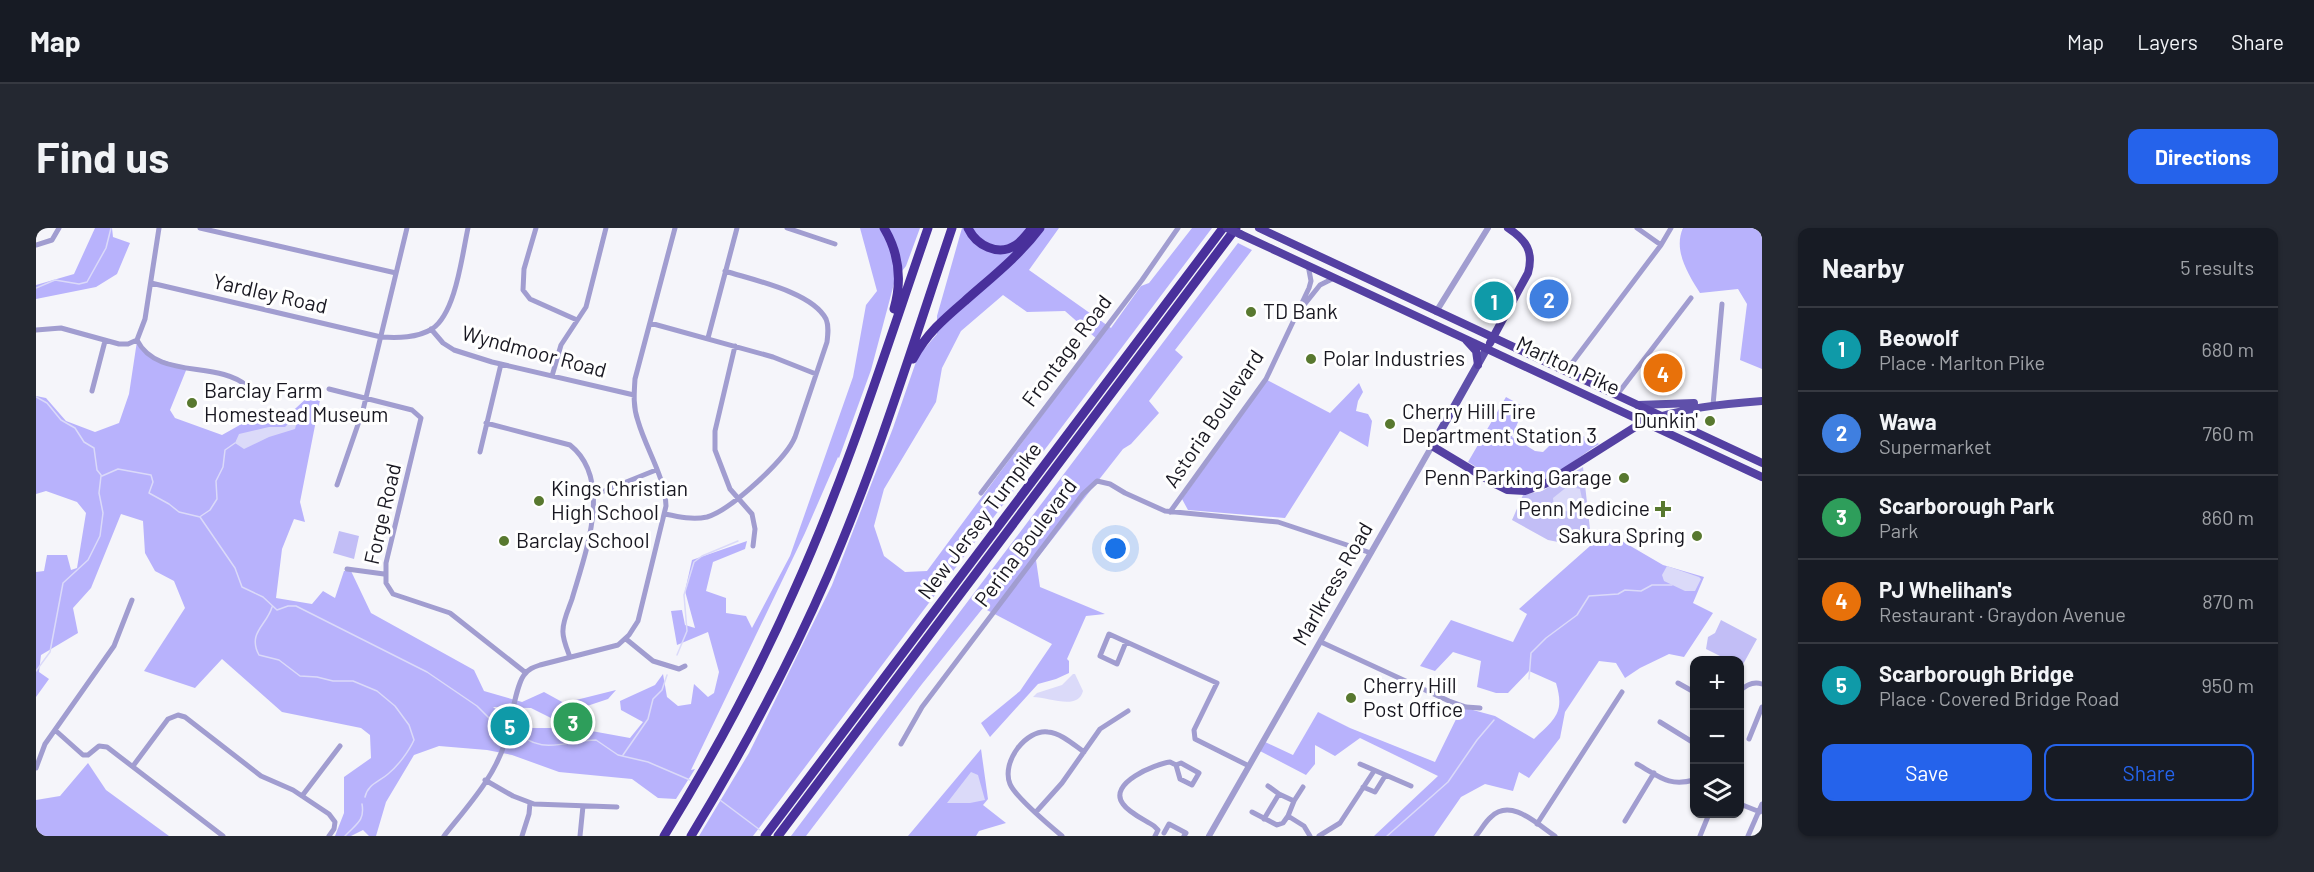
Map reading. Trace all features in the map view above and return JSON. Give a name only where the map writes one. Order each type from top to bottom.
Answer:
[{"type":"highway","points":[[876,378],[899,282],[896,258],[884,228]]},
{"type":"highway","points":[[664,836],[725,730],[795,590],[832,499],[928,228]]},
{"type":"highway","points":[[691,836],[764,708],[807,621],[855,508],[952,228]]},
{"type":"highway","points":[[968,228],[974,239],[982,245],[1007,250],[1017,245],[1032,228]]},
{"type":"highway","points":[[899,385],[920,346],[931,331],[1020,252],[1040,228]]},
{"type":"highway","name":"Marlton Pike","points":[[1225,228],[1238,231],[1762,477]]},
{"type":"highway","name":"New Jersey Turnpike","points":[[765,836],[1225,228]]},
{"type":"highway","name":"Marlton Pike","points":[[1259,228],[1762,464]]},
{"type":"highway","points":[[1487,348],[1528,273],[1530,265],[1529,249],[1526,243],[1508,228]]},
{"type":"highway","name":"New Jersey Turnpike","points":[[778,836],[1238,231]]},
{"type":"highway","points":[[1461,336],[1476,351],[1478,364]]},
{"type":"highway","points":[[1432,446],[1507,490],[1525,491],[1545,484],[1643,422]]},
{"type":"main road","name":"Marlkress Road","points":[[1432,446],[1487,348]]},
{"type":"main road","points":[[1643,422],[1674,411],[1762,401]]},
{"type":"main road","points":[[1635,405],[1701,403],[1713,405]]},
{"type":"street","points":[[36,245],[52,240],[59,228]]},
{"type":"street","points":[[36,330],[61,328],[105,341],[128,344],[137,340],[143,327],[159,228]]},
{"type":"street","points":[[200,228],[396,273]]},
{"type":"street","points":[[337,485],[366,398],[407,228]]},
{"type":"street","points":[[431,329],[440,323],[449,304],[468,228]]},
{"type":"street","points":[[536,228],[524,269],[523,290],[530,299],[577,320]]},
{"type":"street","points":[[552,376],[561,345],[586,307],[606,228]]},
{"type":"street","points":[[444,836],[485,780],[500,755],[512,721],[521,680],[526,673],[540,664],[608,649],[626,639],[638,621],[665,514],[666,499],[638,421],[634,396],[638,368],[675,228]]},
{"type":"street","points":[[708,338],[737,228]]},
{"type":"street","points":[[787,228],[835,244]]},
{"type":"street","name":"Frontage Road","points":[[981,493],[1142,280],[1178,228]]},
{"type":"street","points":[[1436,312],[1488,228]]},
{"type":"street","points":[[1637,228],[1661,245]]},
{"type":"street","points":[[1565,373],[1600,323],[1661,245],[1671,228]]},
{"type":"street","name":"Astoria Boulevard","points":[[1170,512],[1266,379],[1300,311],[1311,280],[1308,265]]},
{"type":"street","points":[[665,514],[695,519],[709,516],[737,500],[790,448],[828,334],[826,320],[815,306],[784,290],[725,271]]},
{"type":"street","name":"Astoria Boulevard","points":[[1300,311],[1320,285],[1334,278]]},
{"type":"street","name":"Yardley Road","points":[[151,283],[381,337],[400,338],[417,335],[431,329]]},
{"type":"street","points":[[1616,396],[1691,298]]},
{"type":"street","points":[[1713,405],[1722,304]]},
{"type":"street","points":[[650,323],[773,357],[816,374]]},
{"type":"street","name":"Wyndmoor Road","points":[[431,329],[443,343],[454,350],[501,364],[634,396]]},
{"type":"street","points":[[137,340],[147,354],[163,362],[234,377],[247,386]]},
{"type":"street","points":[[92,391],[105,341]]},
{"type":"street","points":[[735,346],[714,440],[717,456],[730,489],[737,500],[752,514],[753,546]]},
{"type":"street","points":[[480,452],[501,364]]},
{"type":"street","name":"Forge Road","points":[[329,389],[412,410],[420,418],[384,574],[386,584],[393,594],[450,614],[526,673]]},
{"type":"street","points":[[486,423],[570,445],[578,450],[591,475],[594,495],[591,527],[563,631],[570,657]]},
{"type":"street","name":"Marlkress Road","points":[[1209,836],[1432,446]]},
{"type":"street","points":[[594,495],[657,470]]},
{"type":"street","name":"Perina Boulevard","points":[[901,744],[921,707],[1092,483],[1101,481],[1110,484],[1149,505],[1170,512],[1278,522],[1371,553]]},
{"type":"street","points":[[347,569],[384,574]]},
{"type":"street","points":[[36,768],[45,744],[114,646],[132,600]]},
{"type":"street","points":[[1126,642],[1117,664],[1100,656],[1109,634],[1217,683],[1194,730],[1196,739],[1249,766]]},
{"type":"street","points":[[626,639],[653,661],[679,669],[685,666]]},
{"type":"street","points":[[1321,642],[1449,701],[1480,708]]},
{"type":"street","points":[[1678,683],[1690,689]]},
{"type":"street","points":[[1744,688],[1748,684],[1762,684]]},
{"type":"street","points":[[1537,824],[1622,692]]},
{"type":"street","points":[[1749,740],[1762,707]]},
{"type":"street","points":[[1036,812],[1062,783],[1100,729],[1128,711]]},
{"type":"street","points":[[133,766],[168,718],[174,714],[179,715],[261,776],[302,796],[333,819],[334,829],[329,836]]},
{"type":"street","points":[[1660,722],[1690,740]]},
{"type":"street","points":[[55,730],[80,754],[88,755],[99,746],[107,747],[223,836]]},
{"type":"street","points":[[1062,836],[1015,792],[1009,780],[1011,761],[1032,734],[1047,731],[1062,737],[1084,752]]},
{"type":"street","points":[[302,796],[340,746]]},
{"type":"street","points":[[1176,765],[1180,779],[1192,785],[1199,773],[1181,764],[1176,765],[1170,762],[1131,777],[1120,796],[1123,804],[1161,834],[1170,824],[1186,833],[1184,836]]},
{"type":"street","points":[[1360,764],[1411,786]]},
{"type":"street","points":[[1637,764],[1674,783],[1690,781]]},
{"type":"street","points":[[1319,836],[1340,823],[1374,771]]},
{"type":"street","points":[[1625,821],[1654,773]]},
{"type":"street","points":[[1363,787],[1375,792],[1384,776]]},
{"type":"street","points":[[485,780],[506,793],[530,803],[617,807]]},
{"type":"street","points":[[1268,786],[1294,801]]},
{"type":"street","points":[[1252,812],[1277,825],[1283,823],[1303,787]]},
{"type":"street","points":[[1264,819],[1280,794]]},
{"type":"street","points":[[522,836],[530,803]]},
{"type":"street","points":[[1748,836],[1762,804]]},
{"type":"street","points":[[580,836],[583,806]]},
{"type":"street","points":[[1744,806],[1760,812]]},
{"type":"street","points":[[1476,836],[1491,817],[1503,810],[1517,811],[1556,836]]},
{"type":"street","points":[[1288,816],[1304,826],[1310,836]]},
{"type":"street","points":[[1701,836],[1707,818]]},
{"type":"shaded area","points":[[95,228],[112,228],[113,237],[130,243],[117,274],[96,287],[36,299],[36,285],[74,274]]},
{"type":"shaded area","points":[[860,228],[920,228],[906,266],[895,280],[871,370],[839,458],[691,770],[695,769],[676,799],[658,798],[632,779],[559,772],[512,755],[487,750],[439,746],[414,755],[386,802],[376,836],[369,836],[363,830],[351,836],[335,836],[344,813],[344,777],[371,758],[370,735],[361,728],[282,712],[222,659],[195,688],[144,671],[185,608],[174,581],[155,571],[145,553],[143,521],[121,514],[91,588],[73,608],[78,633],[41,655],[39,672],[49,679],[36,697],[36,572],[44,571],[47,555],[67,555],[71,570],[77,568],[86,513],[77,502],[46,491],[36,494],[36,396],[46,398],[66,421],[95,432],[119,423],[129,394],[137,341],[151,356],[187,368],[170,410],[175,418],[222,435],[247,421],[284,419],[309,396],[321,395],[300,502],[305,522],[294,519],[282,549],[276,598],[312,604],[323,591],[335,598],[344,571],[351,571],[371,613],[474,670],[484,691],[522,702],[544,692],[564,703],[616,690],[608,699],[551,718],[531,708],[493,707],[520,728],[575,728],[630,738],[643,722],[621,710],[620,701],[655,685],[663,674],[667,697],[678,706],[691,704],[694,684],[708,697],[714,693],[719,672],[708,632],[677,645],[671,611],[682,610],[685,625],[695,628],[685,591],[692,560],[747,541],[745,549],[713,562],[706,591],[726,598],[726,613],[746,616],[752,628],[790,556],[853,377],[866,305],[877,291]]},
{"type":"shaded area","points":[[962,228],[1059,228],[1029,270],[1111,328],[1141,286],[1149,283],[1192,228],[1212,228],[753,836],[699,836],[749,753],[832,585],[893,428],[918,356],[937,334],[937,316]],"holes":[[[1003,295],[1027,312],[1065,311],[1098,340],[927,571],[905,572],[884,556],[874,526],[884,489],[936,402],[942,368],[961,331]]]},
{"type":"shaded area","points":[[1683,228],[1762,228],[1762,369],[1740,360],[1747,304],[1738,289],[1700,293],[1683,262],[1680,236]]},
{"type":"shaded area","points":[[1238,243],[1252,250],[1175,350],[1183,357],[1149,401],[1159,413],[1131,444],[1123,449],[1036,560],[1040,587],[1105,614],[1086,616],[1067,659],[1069,673],[1038,684],[990,737],[981,723],[1020,691],[1052,644],[983,608],[806,836],[791,836]]},
{"type":"shaded area","points":[[1267,380],[1330,413],[1359,383],[1363,392],[1356,411],[1368,414],[1372,421],[1368,447],[1340,431],[1285,518],[1188,510],[1182,499]]},
{"type":"shaded area","points":[[1506,397],[1524,407],[1512,437],[1535,451],[1543,452],[1554,441],[1573,431],[1599,444],[1541,481],[1516,486],[1500,482],[1468,462]]},
{"type":"shaded area","points":[[1583,467],[1590,529],[1583,536],[1564,535],[1563,543],[1548,540],[1512,520],[1523,495],[1542,491]]},
{"type":"shaded area","points":[[1603,530],[1663,565],[1704,577],[1693,603],[1713,613],[1684,657],[1669,654],[1625,678],[1616,663],[1599,661],[1565,712],[1560,738],[1529,778],[1519,772],[1513,791],[1485,784],[1461,797],[1434,836],[1374,836],[1438,776],[1360,738],[1335,756],[1315,745],[1315,764],[1306,775],[1258,750],[1263,741],[1293,755],[1318,712],[1350,728],[1435,762],[1462,707],[1495,716],[1534,739],[1553,720],[1559,709],[1556,683],[1529,671],[1508,693],[1496,693],[1477,687],[1481,661],[1453,652],[1435,671],[1420,666],[1451,620],[1513,642],[1527,614],[1519,609],[1599,538]]},
{"type":"shaded area","points":[[339,531],[359,536],[354,559],[333,553]]},
{"type":"shaded area","points":[[1721,620],[1757,639],[1744,663],[1744,656],[1720,656],[1706,649],[1708,637],[1715,633]]},
{"type":"shaded area","points":[[981,749],[988,799],[983,805],[1006,823],[979,831],[976,836],[908,836]]},
{"type":"shaded area","points":[[88,763],[106,790],[169,836],[36,836],[36,800],[60,796]]},
{"type":"water","points":[[295,417],[298,417],[295,429],[269,437],[244,449],[235,443],[239,434],[269,427],[285,427]]},
{"type":"water","points":[[1568,486],[1580,489],[1584,508],[1569,511],[1554,508],[1553,498]]},
{"type":"water","points":[[1667,566],[1699,577],[1701,579],[1695,591],[1685,591],[1664,581],[1662,575]]},
{"type":"water","points":[[1073,674],[1083,691],[1075,700],[1062,702],[1033,697],[1037,693],[1062,685]]},
{"type":"water","points":[[971,772],[978,775],[985,800],[970,803],[947,803]]},
{"type":"waterway","points":[[36,288],[55,280],[79,284],[87,282],[106,248],[111,228]]},
{"type":"waterway","points":[[36,397],[47,403],[61,420],[75,428],[84,442],[94,448],[97,470],[101,475]]},
{"type":"waterway","points":[[201,516],[210,510],[217,499],[216,481],[223,467],[225,450],[235,443]]},
{"type":"waterway","points":[[102,476],[118,469],[151,475],[153,482],[149,493],[179,512],[200,517],[235,568],[242,587],[263,597],[277,610],[296,606],[427,672],[477,706],[491,720],[507,725]]},
{"type":"waterway","points":[[36,671],[50,652],[63,583],[88,560],[100,536],[103,513],[99,493],[101,476]]},
{"type":"waterway","points":[[677,655],[687,631],[684,595],[694,562],[702,556],[738,541]]},
{"type":"waterway","points":[[1529,679],[1531,653],[1546,638],[1577,615],[1589,596],[1618,594],[1625,590],[1641,591],[1652,585],[1672,585]]},
{"type":"waterway","points":[[272,607],[255,641],[259,655],[279,660],[300,676],[333,681],[353,681],[377,691],[395,706],[409,725],[414,740],[409,749],[392,771],[371,786],[365,797]]},
{"type":"waterway","points":[[623,755],[648,719],[653,699],[662,690],[667,675]]},
{"type":"waterway","points":[[1387,836],[1448,782],[1494,720]]},
{"type":"waterway","points":[[513,728],[523,737],[542,745],[596,740],[618,755],[648,762],[690,780]]},
{"type":"waterway","points":[[720,800],[760,830]]},
{"type":"waterway","points":[[345,836],[361,818],[362,804]]},
{"type":"place","name":"Wawa","points":[[1549,299]]},
{"type":"place","name":"Beowolf","points":[[1494,301]]},
{"type":"place","name":"TD Bank","points":[[1251,312]]},
{"type":"place","name":"Polar Industries","points":[[1311,359]]},
{"type":"place","name":"PJ Whelihan's","points":[[1663,373]]},
{"type":"place","name":"Barclay Farm Homestead Museum","points":[[192,403]]},
{"type":"place","name":"Dunkin'","points":[[1710,421]]},
{"type":"place","name":"Cherry Hill Fire Department Station 3","points":[[1390,424]]},
{"type":"place","name":"Penn Parking Garage","points":[[1624,478]]},
{"type":"place","name":"Kings Christian High School","points":[[539,501]]},
{"type":"place","name":"Penn Medicine","points":[[1663,509]]},
{"type":"place","name":"Sakura Spring","points":[[1697,536]]},
{"type":"place","name":"Barclay School","points":[[504,541]]},
{"type":"place","name":"Cherry Hill Post Office","points":[[1351,698]]},
{"type":"place","name":"Scarborough Park","points":[[573,722]]},
{"type":"place","name":"Scarborough Bridge","points":[[510,726]]}]
